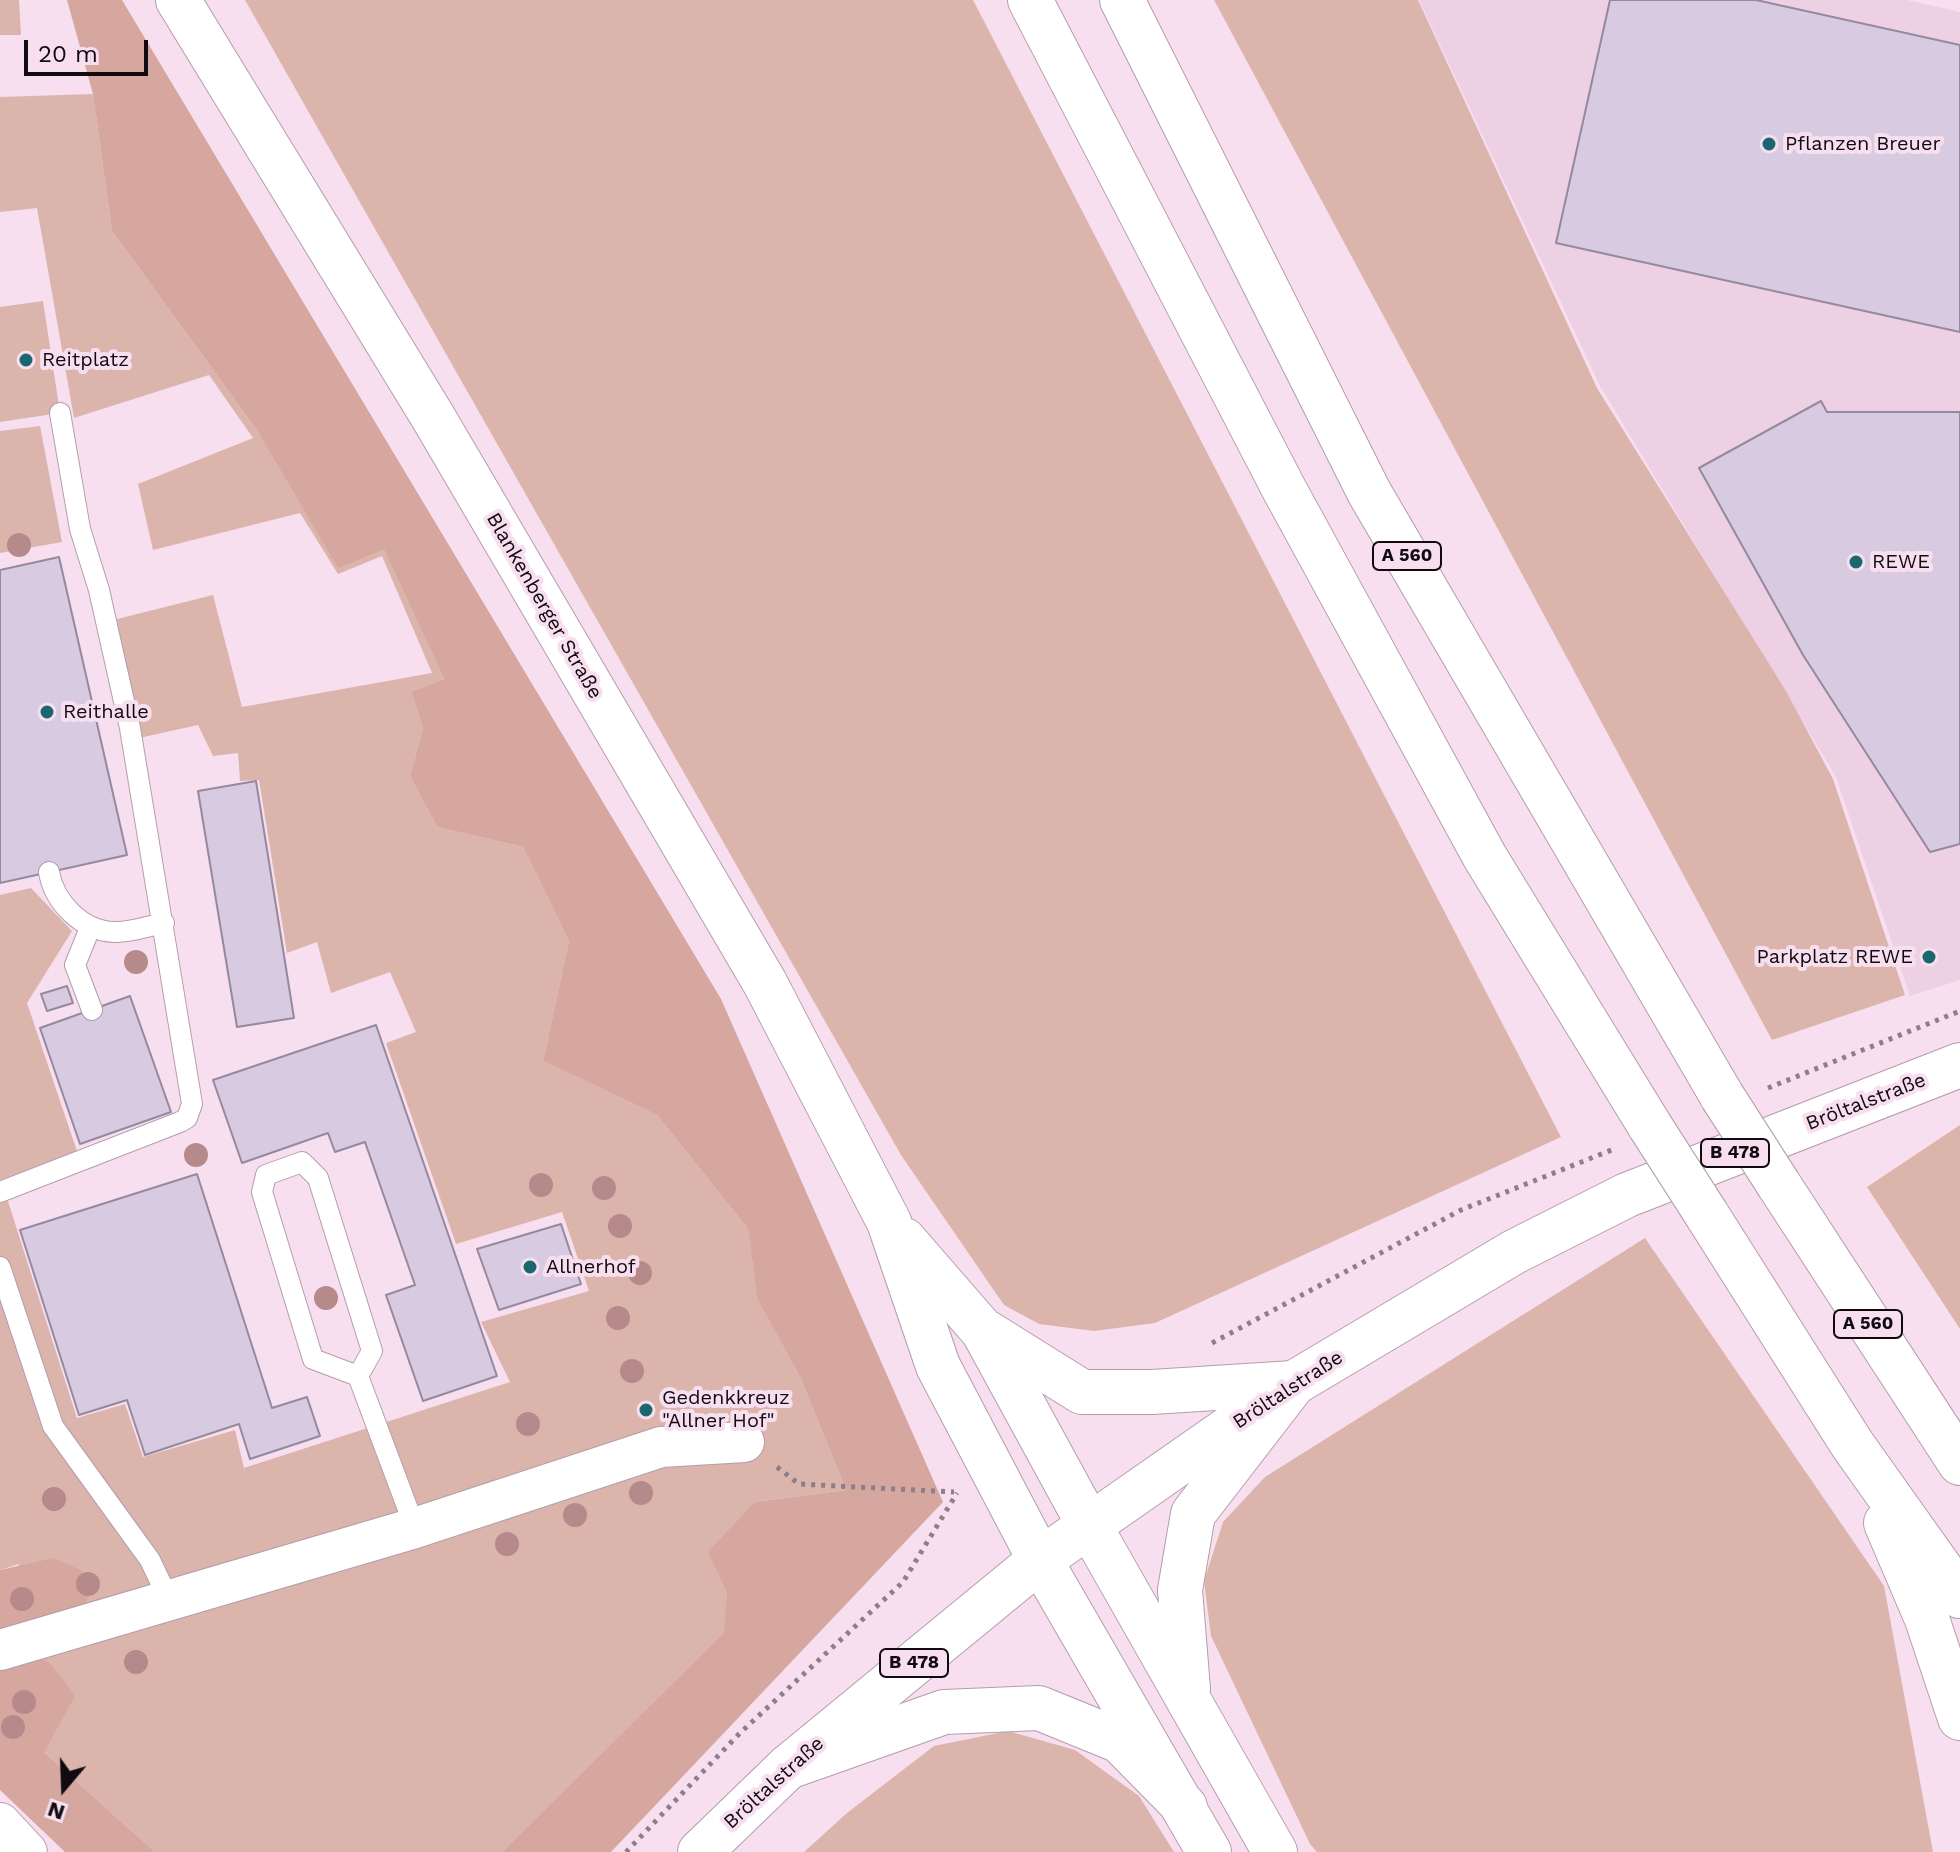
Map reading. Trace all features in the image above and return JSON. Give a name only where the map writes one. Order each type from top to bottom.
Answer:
[{"type":"main road","name":"Blankenberger Straße","points":[[178,0],[433,417],[765,983],[889,1222],[938,1366],[1040,1560],[1185,1807]]},
{"type":"main road","points":[[1030,0],[1284,489],[1485,857],[1650,1126],[1852,1444],[1960,1596]]},
{"type":"main road","name":"A 560","points":[[1122,0],[1369,492],[1722,1096],[1960,1463]]},
{"type":"main road","name":"Bröltalstraße","points":[[700,1852],[788,1767],[1040,1560],[1294,1383],[1514,1252],[1627,1195],[1960,1065]]},
{"type":"main road","name":"Blankenberger Straße","points":[[889,1222],[983,1331],[1275,1852]]},
{"type":"main road","points":[[983,1331],[1082,1392],[1152,1392],[1294,1383]]},
{"type":"main road","points":[[1189,1699],[1180,1590],[1193,1514],[1294,1383]]},
{"type":"main road","points":[[1852,1444],[1927,1619],[1960,1718]]},
{"type":"main road","points":[[788,1767],[944,1712],[1039,1708],[1120,1741],[1185,1807],[1209,1852]]},
{"type":"street","points":[[0,1650],[415,1528],[661,1447],[744,1442]]},
{"type":"street","points":[[0,1823],[27,1852]]},
{"type":"lane","points":[[0,1192],[138,1141],[180,1122],[191,1111],[164,923],[130,728],[99,590],[80,529],[60,413]]},
{"type":"lane","points":[[49,872],[52,890],[90,928],[114,932],[164,923]]},
{"type":"lane","points":[[90,928],[75,965],[92,1010]]},
{"type":"lane","points":[[358,1376],[372,1351],[318,1178],[302,1162],[266,1175],[262,1192],[313,1359],[358,1376],[415,1528]]},
{"type":"lane","points":[[0,1267],[53,1426],[150,1560],[170,1602]]},
{"type":"path","points":[[744,1442],[799,1484],[955,1495]]},
{"type":"shaded area","points":[[0,0],[19,0],[21,35],[0,35]]},
{"type":"shaded area","points":[[67,0],[122,0],[721,999],[943,1502],[611,1852],[502,1852],[724,1633],[727,1592],[708,1552],[755,1502],[846,1490],[800,1377],[757,1299],[748,1229],[657,1115],[543,1061],[569,941],[523,847],[437,827],[410,776],[423,728],[412,692],[444,679],[384,549],[338,568],[256,429],[112,231],[93,94]]},
{"type":"shaded area","points":[[245,0],[973,0],[1561,1137],[1155,1323],[1094,1331],[1039,1324],[1004,1305],[901,1155]]},
{"type":"shaded area","points":[[1214,0],[1418,0],[1597,388],[1786,691],[1833,779],[1905,995],[1772,1040]]},
{"type":"shaded area","points":[[1419,0],[1907,0],[1960,12],[1960,980],[1910,996],[1836,777],[1600,386]]},
{"type":"shaded area","points":[[93,94],[112,231],[256,429],[338,567],[384,548],[444,679],[413,692],[423,728],[410,776],[437,827],[523,847],[569,941],[543,1061],[657,1115],[748,1229],[757,1299],[800,1377],[846,1490],[755,1502],[727,1592],[725,1633],[502,1852],[155,1852],[44,1752],[3,1639],[19,1564],[0,1570],[0,895],[31,888],[72,931],[27,1003],[83,1169],[6,1195],[77,1418],[125,1404],[143,1457],[235,1430],[244,1468],[510,1382],[481,1322],[589,1291],[562,1212],[456,1244],[386,1043],[416,1032],[390,972],[331,993],[317,942],[287,953],[259,780],[240,781],[238,753],[213,756],[198,725],[139,738],[117,619],[213,595],[242,707],[432,673],[382,556],[338,574],[300,513],[153,550],[138,484],[253,438],[209,375],[74,418],[37,208],[0,212],[0,97]]},
{"type":"shaded area","name":"Reitplatz","points":[[43,301],[60,413],[0,422],[0,307]]},
{"type":"shaded area","points":[[40,426],[62,542],[0,553],[0,431]]},
{"type":"shaded area","points":[[1960,1125],[1960,1329],[1867,1187]]},
{"type":"shaded area","points":[[1645,1238],[1884,1586],[1933,1852],[1317,1852],[1310,1844],[1211,1636],[1204,1581],[1223,1522],[1265,1477]]},
{"type":"shaded area","points":[[54,1558],[82,1571],[94,1586],[83,1608],[4,1639],[51,1664],[75,1696],[44,1752],[155,1852],[65,1852],[0,1790],[0,1570]]},
{"type":"shaded area","points":[[1008,1731],[1075,1750],[1139,1796],[1174,1852],[804,1852],[847,1813],[934,1746]]},
{"type":"building","name":"Pflanzen Breuer","points":[[1610,0],[1756,0],[1960,45],[1960,332],[1556,243]]},
{"type":"building","name":"REWE","points":[[1821,401],[1827,412],[1960,412],[1960,844],[1930,852],[1803,655],[1699,468]]},
{"type":"building","name":"Reithalle","points":[[59,557],[127,855],[0,883],[0,570]]},
{"type":"building","points":[[256,781],[294,1018],[237,1027],[198,791]]},
{"type":"building","points":[[67,986],[73,1003],[47,1011],[41,994]]},
{"type":"building","points":[[130,996],[171,1112],[80,1144],[40,1028]]},
{"type":"building","points":[[376,1025],[497,1376],[423,1401],[386,1295],[415,1285],[365,1142],[335,1152],[328,1133],[242,1163],[213,1080]]},
{"type":"building","points":[[197,1174],[272,1408],[307,1397],[320,1436],[250,1459],[239,1424],[145,1455],[127,1400],[79,1415],[20,1230]]},
{"type":"building","name":"Allnerhof","points":[[561,1224],[581,1284],[499,1310],[477,1249]]},
{"type":"place","name":"Pflanzen Breuer","points":[[1769,144]]},
{"type":"place","name":"Reitplatz","points":[[26,360]]},
{"type":"place","name":"REWE","points":[[1856,562]]},
{"type":"place","name":"Reithalle","points":[[47,712]]},
{"type":"place","name":"Parkplatz REWE","points":[[1929,957]]},
{"type":"place","name":"Allnerhof","points":[[530,1267]]},
{"type":"place","name":"Gedenkkreuz \"Allner Hof\"","points":[[646,1410]]}]
